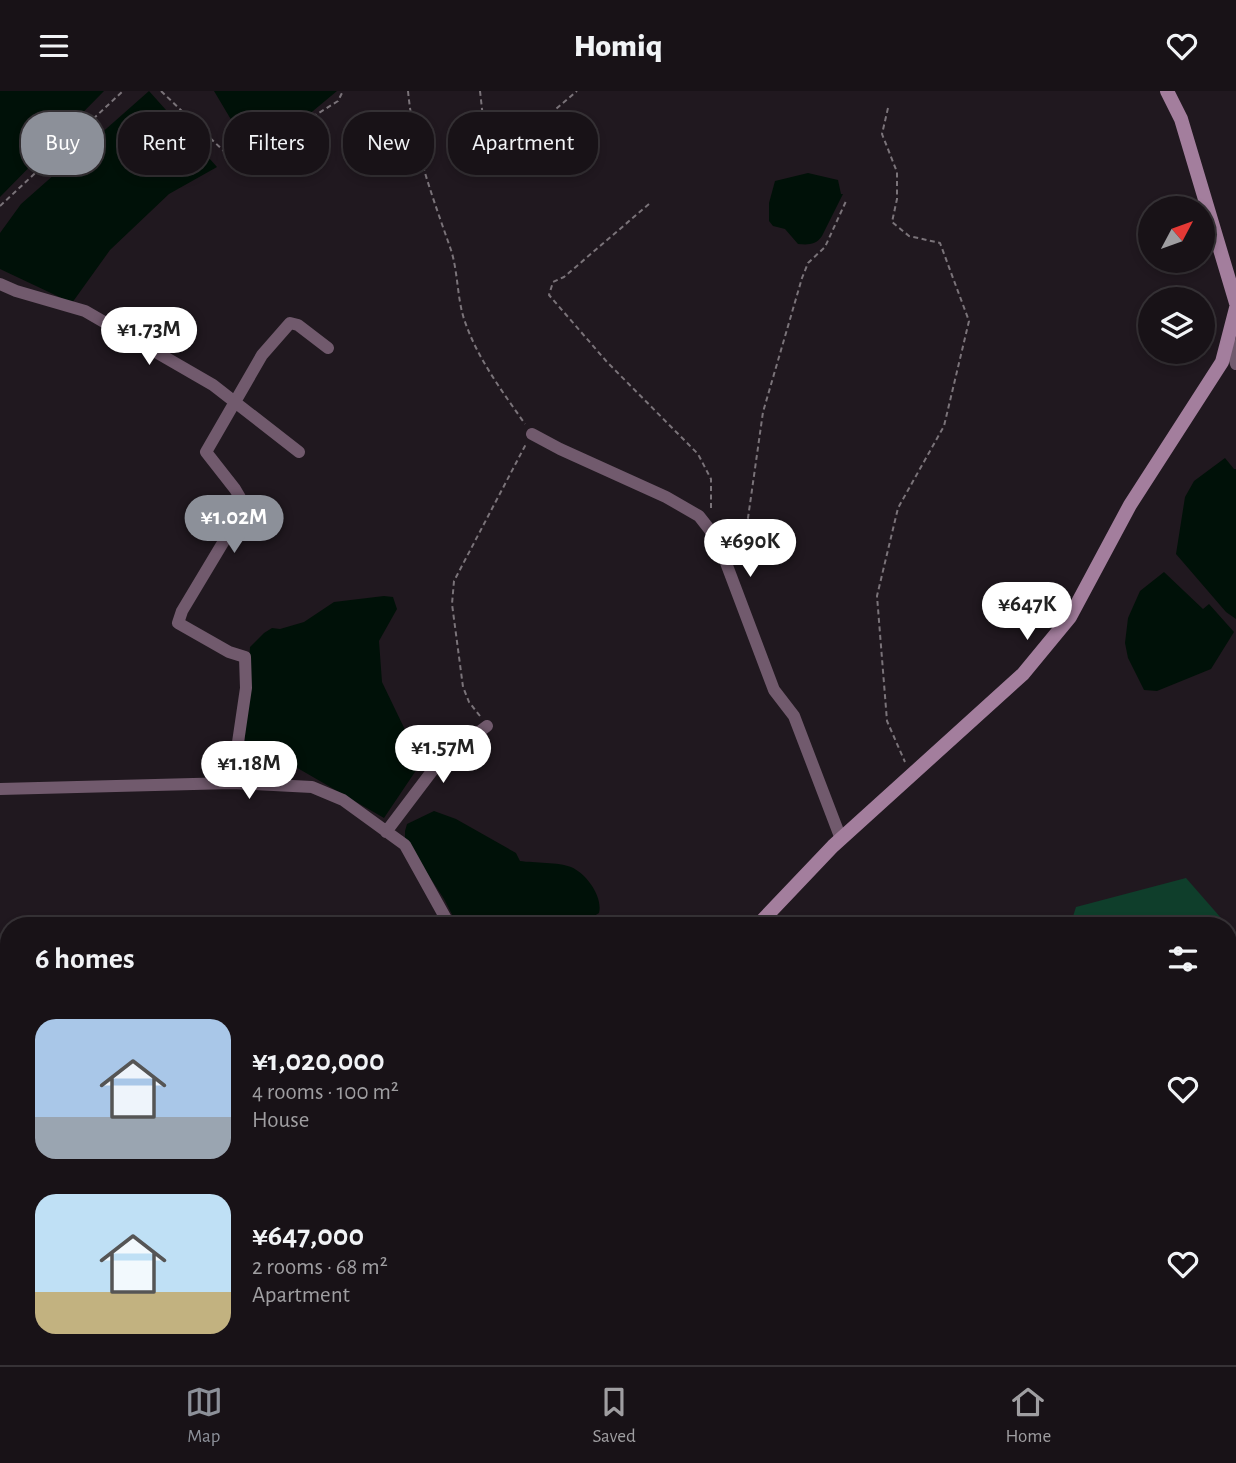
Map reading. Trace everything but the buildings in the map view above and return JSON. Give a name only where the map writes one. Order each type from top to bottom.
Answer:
[{"type":"street","points":[[766,917],[841,839],[1023,674],[1070,618],[1130,505],[1222,362],[1236,306],[1181,119],[1167,91]]},
{"type":"street","points":[[0,284],[85,311],[213,385],[299,452]]},
{"type":"street","points":[[232,783],[246,688],[245,657],[229,652],[178,623],[182,611],[245,506],[206,451],[262,355],[290,323],[298,325],[328,348]]},
{"type":"street","points":[[1228,337],[1236,364]]},
{"type":"street","points":[[532,433],[560,449],[666,497],[699,516],[714,535],[774,690],[794,716],[841,839]]},
{"type":"street","points":[[386,832],[439,762],[487,726]]},
{"type":"street","points":[[0,789],[232,783],[312,787],[343,800],[405,845],[445,917]]},
{"type":"path","points":[[0,206],[123,91]]},
{"type":"path","points":[[161,91],[230,157],[298,126],[338,101],[343,91]]},
{"type":"path","points":[[408,91],[411,121],[423,166],[454,260],[463,318],[489,373],[532,433],[454,581],[452,604],[463,687],[469,702],[487,726]]},
{"type":"path","points":[[480,91],[483,118],[500,143],[514,145],[577,91]]},
{"type":"path","points":[[888,107],[882,134],[897,172],[897,199],[892,222],[909,236],[940,243],[969,321],[944,426],[898,508],[877,596],[887,721],[911,776]]},
{"type":"path","points":[[649,204],[564,277],[553,282],[550,295],[607,362],[698,454],[711,479],[714,535],[740,527],[748,518],[763,412],[802,278],[808,263],[825,247],[846,199]]},
{"type":"green space","points":[[1186,878],[1220,917],[1073,917],[1076,907]]},
{"type":"shaded area","points":[[0,91],[104,91],[83,112],[21,112],[22,175],[0,197]]},
{"type":"shaded area","points":[[149,91],[168,112],[125,112]]},
{"type":"shaded area","points":[[214,91],[337,91],[312,112],[226,112]]},
{"type":"shaded area","points":[[118,118],[118,175],[203,175],[169,194],[110,250],[72,303],[0,269],[0,233],[21,204],[54,175],[104,175],[104,131]]},
{"type":"shaded area","points":[[210,159],[217,167],[210,171]]},
{"type":"shaded area","points":[[808,173],[838,180],[843,194],[820,239],[812,244],[798,244],[785,229],[773,226],[769,221],[769,203],[775,181]]},
{"type":"shaded area","points":[[1225,458],[1236,469],[1236,619],[1226,612],[1176,554],[1185,497],[1194,481]]},
{"type":"shaded area","points":[[1164,572],[1203,609],[1209,604],[1234,632],[1211,669],[1157,691],[1144,690],[1128,658],[1125,643],[1128,618],[1140,591]]},
{"type":"shaded area","points":[[393,597],[397,609],[379,641],[382,682],[421,763],[384,818],[287,762],[271,761],[247,766],[244,756],[250,647],[272,628],[280,629],[304,622],[334,602]]},
{"type":"shaded area","points":[[434,811],[456,819],[516,853],[520,861],[571,867],[588,880],[596,893],[599,913],[593,917],[453,917],[405,839],[407,824]]}]
